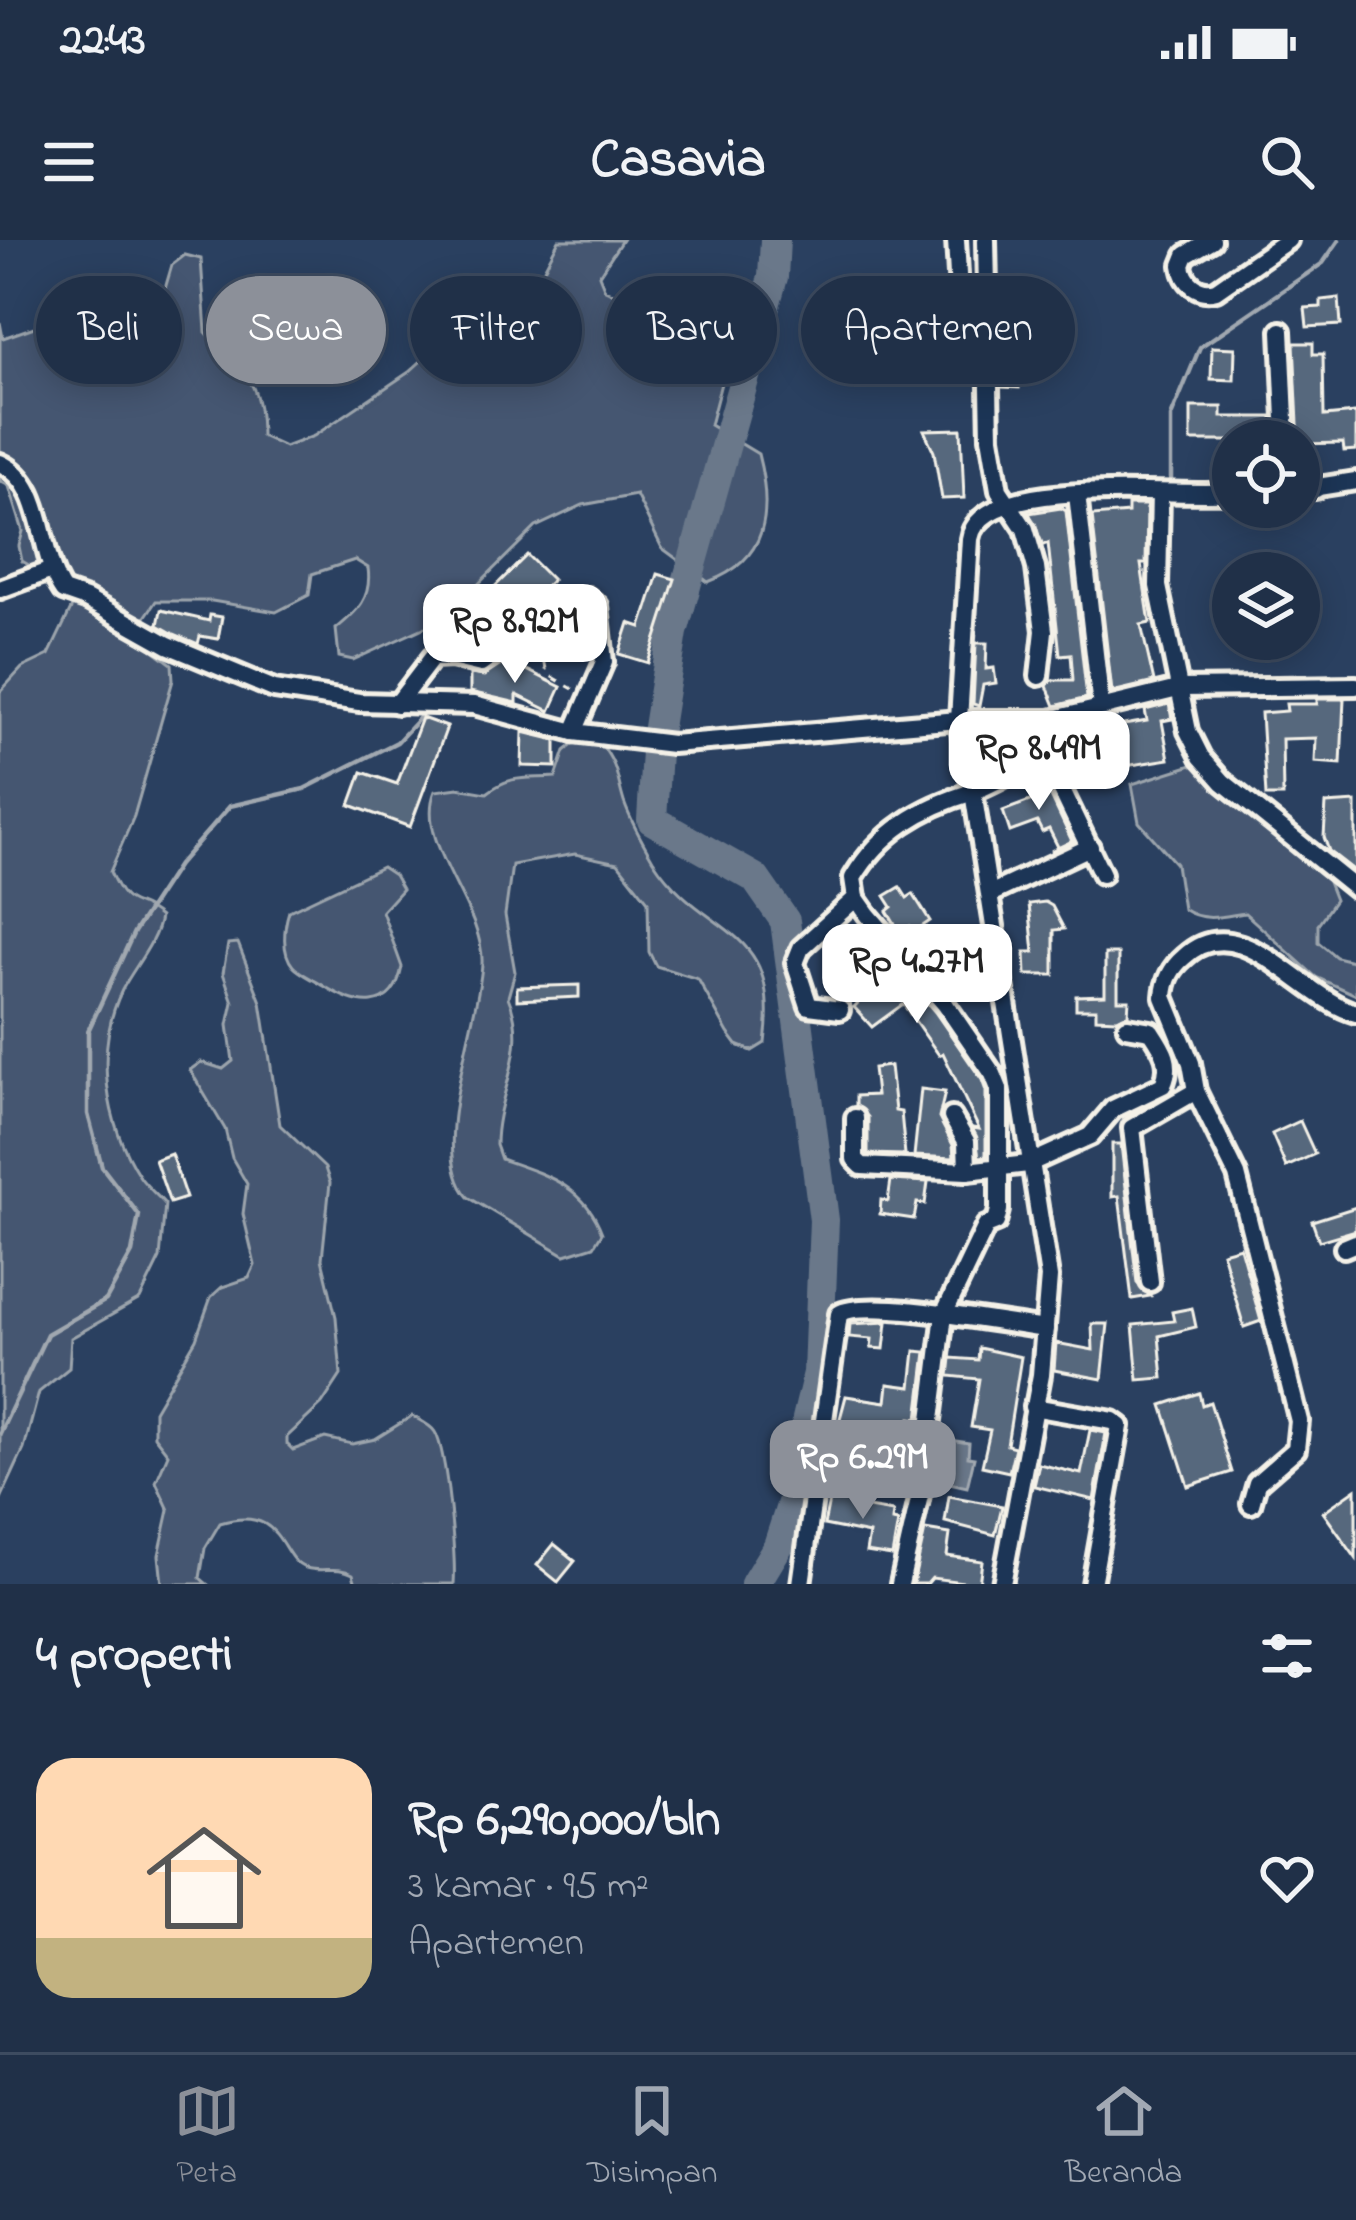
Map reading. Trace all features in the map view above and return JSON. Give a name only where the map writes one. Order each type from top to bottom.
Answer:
[{"type":"street","points":[[956,240],[960,276]]},
{"type":"street","points":[[986,240],[986,276]]},
{"type":"street","points":[[1213,240],[1186,255],[1182,265],[1194,287],[1204,292],[1216,290],[1288,240]]},
{"type":"street","points":[[1281,331],[1285,420]]},
{"type":"street","points":[[988,384],[999,490],[1024,529],[1036,568],[1044,631],[1039,676]]},
{"type":"street","points":[[0,463],[22,478],[30,494],[50,571],[63,591],[238,676],[330,699],[474,705],[614,737],[671,744],[959,720],[1051,720],[1182,688],[1356,686]]},
{"type":"street","points":[[1320,488],[1356,482]]},
{"type":"street","points":[[1002,1584],[1045,1329],[1049,1277],[1028,1164],[992,893],[959,720],[971,529],[977,519],[1008,501],[1077,494],[1212,493]]},
{"type":"street","points":[[1077,494],[1101,707]]},
{"type":"street","points":[[1160,494],[1158,586],[1188,731],[1223,782],[1356,890]]},
{"type":"street","points":[[0,589],[50,571]]},
{"type":"street","points":[[397,704],[432,658],[482,664],[572,599],[587,597],[595,601],[605,652],[576,727]]},
{"type":"street","points":[[900,1584],[924,1477],[944,1314],[986,1226],[996,1222],[998,1089],[993,1074],[945,1004],[856,898],[853,878],[873,848],[922,811],[1004,778],[1042,747],[1051,720]]},
{"type":"street","points":[[1042,747],[1102,874]]},
{"type":"street","points":[[992,893],[1090,847]]},
{"type":"street","points":[[840,1010],[809,1006],[795,963],[801,948],[856,898]]},
{"type":"street","points":[[1251,1504],[1256,1483],[1296,1449],[1299,1420],[1237,1174],[1196,1091],[1191,1063],[1164,998],[1170,972],[1191,950],[1221,941],[1252,949],[1329,1003],[1356,1013]]},
{"type":"street","points":[[855,1118],[855,1159],[862,1166],[967,1171],[1028,1164],[1090,1136],[1113,1109],[1162,1084],[1168,1063],[1162,1047],[1151,1031],[1127,1027]]},
{"type":"street","points":[[1150,1282],[1132,1127],[1196,1091]]},
{"type":"street","points":[[952,1117],[966,1141],[967,1171]]},
{"type":"street","points":[[801,1584],[839,1314],[855,1307],[1045,1329]]},
{"type":"street","points":[[1033,1407],[1120,1426],[1092,1584]]},
{"type":"path","points":[[537,624],[547,674],[589,700]]},
{"type":"shaded area","points":[[559,240],[622,240],[599,275],[606,290],[606,384],[721,384],[710,425],[758,454],[765,495],[761,532],[743,561],[708,582],[662,548],[636,495],[583,505],[536,527],[443,619],[353,660],[339,657],[336,629],[357,610],[368,588],[368,568],[355,560],[312,574],[309,595],[276,612],[212,601],[156,601],[133,635],[172,664],[173,680],[134,816],[110,872],[127,899],[160,917],[113,1012],[106,1060],[118,1133],[140,1177],[165,1204],[160,1258],[140,1299],[71,1338],[69,1368],[39,1392],[24,1449],[0,1501],[0,692],[22,668],[49,655],[72,607],[65,586],[22,561],[23,531],[9,486],[0,481],[0,322],[3,338],[36,326],[36,384],[182,384],[182,276],[169,276],[172,265],[185,255],[201,259],[206,384],[251,384],[261,436],[285,447],[314,436],[410,371],[410,384],[582,384],[582,276],[540,276]]},
{"type":"shaded area","points":[[576,742],[601,744],[653,860],[673,886],[750,953],[762,974],[767,1003],[765,1043],[752,1051],[737,1045],[698,979],[656,966],[649,952],[648,901],[618,863],[575,854],[512,865],[505,915],[515,972],[508,997],[516,1035],[496,1145],[501,1159],[562,1184],[595,1217],[602,1233],[594,1246],[565,1255],[468,1197],[457,1176],[454,1118],[482,964],[473,921],[441,854],[431,811],[435,791],[458,788],[487,793],[511,780],[556,777],[565,751]]},
{"type":"shaded area","points":[[1192,765],[1326,877],[1335,900],[1318,924],[1318,942],[1336,957],[1356,962],[1356,995],[1316,977],[1245,913],[1206,917],[1183,909],[1176,864],[1139,822],[1132,784]]},
{"type":"shaded area","points":[[382,867],[402,889],[382,911],[402,967],[391,993],[361,1002],[336,993],[293,966],[285,947],[286,924],[289,911]]},
{"type":"shaded area","points":[[238,943],[261,1002],[280,1125],[325,1168],[330,1183],[322,1259],[336,1317],[341,1375],[322,1404],[287,1437],[287,1444],[293,1450],[325,1438],[352,1444],[375,1439],[412,1416],[431,1427],[447,1482],[454,1584],[356,1584],[347,1571],[297,1563],[269,1527],[241,1519],[220,1523],[205,1548],[200,1578],[207,1584],[162,1584],[159,1555],[169,1510],[156,1482],[168,1454],[154,1436],[154,1411],[196,1339],[211,1297],[222,1287],[249,1278],[255,1265],[243,1214],[247,1184],[232,1158],[225,1129],[190,1070],[201,1062],[223,1069],[233,1061],[228,1025],[233,1002],[223,973],[228,944]]},
{"type":"shaded area","points":[[943,1439],[969,1443],[968,1457],[974,1458],[967,1487],[937,1480]]},
{"type":"building","points":[[1339,298],[1341,325],[1307,327],[1305,308]]},
{"type":"building","points":[[1294,343],[1313,343],[1313,354],[1323,354],[1324,416],[1356,413],[1356,450],[1344,451],[1343,443],[1320,444],[1320,420],[1298,420]]},
{"type":"building","points":[[1212,347],[1235,348],[1234,380],[1211,379]]},
{"type":"building","points":[[1191,407],[1222,407],[1222,417],[1272,417],[1212,420],[1212,441],[1191,441]]},
{"type":"building","points":[[961,429],[964,498],[942,499],[934,452],[924,430]]},
{"type":"building","points":[[1128,505],[1147,505],[1146,564],[1141,564],[1150,623],[1141,625],[1154,682],[1112,692],[1092,516],[1128,513]]},
{"type":"building","points":[[1066,511],[1087,698],[1055,706],[1047,686],[1051,680],[1073,680],[1071,654],[1060,655],[1048,543],[1043,545],[1029,513]]},
{"type":"building","points":[[527,555],[552,580],[477,650],[454,627]]},
{"type":"building","points":[[658,574],[675,579],[648,663],[619,654],[629,623],[641,627]]},
{"type":"building","points":[[161,610],[209,621],[210,615],[222,617],[218,639],[200,636],[198,644],[174,634],[158,625]]},
{"type":"building","points":[[976,643],[987,643],[986,669],[994,668],[996,683],[983,685],[979,706],[973,704]]},
{"type":"building","points":[[507,661],[517,661],[561,687],[550,711],[517,695],[517,703],[470,692],[470,674],[484,676]]},
{"type":"building","points":[[1317,699],[1344,699],[1341,764],[1315,762],[1316,738],[1282,739],[1283,796],[1266,796],[1261,713],[1287,711],[1286,704],[1317,704]]},
{"type":"building","points":[[1169,704],[1172,719],[1162,721],[1169,759],[1106,769],[1095,730],[1147,721],[1145,710]]},
{"type":"building","points":[[422,718],[447,727],[410,827],[350,805],[362,772],[397,784]]},
{"type":"building","points":[[523,732],[556,740],[556,767],[522,766]]},
{"type":"building","points":[[1039,771],[1072,841],[1051,851],[1058,847],[1049,829],[1042,832],[1037,822],[1010,832],[1003,811],[1035,799],[1028,777]]},
{"type":"building","points":[[1356,802],[1356,872],[1329,851],[1324,837],[1326,804]]},
{"type":"building","points":[[900,887],[907,898],[913,894],[930,921],[914,932],[910,926],[900,933],[887,911],[892,907],[885,896]]},
{"type":"building","points":[[1045,902],[1064,929],[1054,930],[1054,975],[1026,975],[1025,952],[1034,952],[1029,904]]},
{"type":"building","points":[[878,946],[935,1012],[982,1080],[986,1156],[979,1157],[973,1128],[979,1129],[943,1053],[939,1055],[903,1004],[872,1027],[854,1007],[862,999],[842,976]]},
{"type":"building","points":[[1105,954],[1118,954],[1118,1000],[1129,1000],[1128,1014],[1117,1019],[1096,1018],[1096,1009],[1076,1009],[1076,996],[1105,995]]},
{"type":"building","points":[[579,985],[579,997],[517,1000],[517,987]]},
{"type":"building","points":[[890,1066],[905,1155],[868,1154],[868,1117],[856,1105],[856,1096],[876,1095],[873,1068]]},
{"type":"building","points":[[921,1089],[945,1092],[939,1118],[953,1145],[954,1158],[914,1156]]},
{"type":"building","points":[[1300,1121],[1315,1154],[1286,1167],[1272,1134]]},
{"type":"building","points":[[1112,1144],[1121,1144],[1137,1283],[1150,1296],[1132,1299],[1119,1196],[1112,1197]]},
{"type":"building","points":[[171,1154],[186,1198],[170,1203],[155,1160]]},
{"type":"building","points":[[891,1180],[928,1182],[925,1204],[917,1203],[914,1219],[880,1214],[881,1200],[888,1201]]},
{"type":"building","points":[[1356,1207],[1356,1230],[1319,1241],[1312,1221]]},
{"type":"building","points":[[1240,1247],[1261,1321],[1244,1327],[1222,1252]]},
{"type":"building","points":[[1192,1308],[1196,1327],[1159,1336],[1163,1378],[1138,1380],[1133,1325],[1174,1321],[1172,1312]]},
{"type":"building","points":[[887,1322],[884,1349],[871,1348],[872,1339],[849,1337],[850,1324]]},
{"type":"building","points":[[1092,1324],[1108,1324],[1102,1379],[1054,1370],[1056,1343],[1093,1350]]},
{"type":"building","points":[[979,1348],[1021,1357],[1007,1445],[1015,1447],[1009,1472],[982,1466],[990,1430],[971,1427],[979,1379],[949,1376],[951,1358],[978,1360]]},
{"type":"building","points":[[915,1351],[926,1352],[918,1419],[911,1418],[908,1464],[896,1461],[894,1468],[865,1464],[863,1472],[837,1468],[842,1442],[834,1441],[846,1396],[886,1402],[888,1384],[911,1387]]},
{"type":"building","points":[[1199,1393],[1202,1405],[1210,1402],[1232,1472],[1188,1486],[1162,1405]]},
{"type":"building","points":[[1090,1430],[1106,1433],[1094,1500],[1034,1486],[1039,1464],[1081,1474]]},
{"type":"building","points":[[1356,1489],[1356,1558],[1323,1512]]},
{"type":"building","points":[[831,1491],[864,1498],[862,1507],[893,1512],[892,1521],[898,1522],[892,1556],[866,1552],[869,1534],[824,1525]]},
{"type":"building","points":[[949,1496],[1002,1506],[995,1535],[945,1522]]},
{"type":"building","points":[[925,1530],[950,1534],[947,1556],[982,1561],[979,1584],[932,1578],[927,1584],[913,1584]]},
{"type":"building","points":[[554,1544],[575,1561],[558,1582],[537,1565]]},
{"type":"waterway","points":[[755,1584],[778,1546],[802,1472],[818,1373],[824,1220],[785,921],[755,878],[652,820],[657,734],[673,632],[773,277],[775,240]]},
{"type":"waterway","points":[[1171,481],[1171,417],[1200,347],[1323,263],[1339,240]]},
{"type":"waterway","points":[[0,1433],[47,1334],[106,1300],[132,1253],[139,1215],[102,1167],[88,1114],[88,1031],[134,932],[178,865],[230,806],[304,789],[397,742],[427,710]]}]
